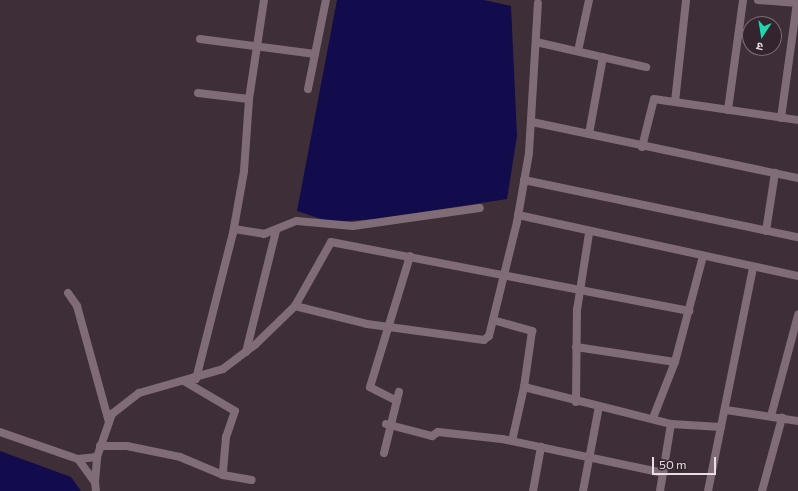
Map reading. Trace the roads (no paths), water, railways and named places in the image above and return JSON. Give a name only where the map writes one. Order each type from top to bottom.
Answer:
[{"type":"street","points":[[196,379],[234,228],[244,171],[249,99],[264,0]]},
{"type":"street","points":[[308,89],[326,0]]},
{"type":"street","points":[[578,51],[589,0]]},
{"type":"street","points":[[675,102],[686,0]]},
{"type":"street","points":[[728,110],[743,0]]},
{"type":"street","points":[[758,0],[797,3],[796,37],[780,118]]},
{"type":"street","points":[[295,306],[367,324],[387,325],[484,340],[489,336],[518,216],[524,180],[532,122],[538,4]]},
{"type":"street","points":[[200,39],[315,54]]},
{"type":"street","points":[[536,42],[646,66]]},
{"type":"street","points":[[590,134],[604,57]]},
{"type":"street","points":[[198,93],[249,99]]},
{"type":"street","points":[[642,147],[654,99],[798,120]]},
{"type":"street","points":[[532,122],[642,147],[798,178]]},
{"type":"street","points":[[766,231],[775,173]]},
{"type":"street","points":[[524,180],[798,237]]},
{"type":"street","points":[[234,228],[264,234],[276,231],[297,222],[353,226],[480,208]]},
{"type":"street","points":[[518,216],[589,233],[798,276]]},
{"type":"street","points":[[246,352],[276,231]]},
{"type":"street","points":[[576,402],[576,347],[580,292],[589,233]]},
{"type":"street","points":[[96,491],[95,482],[97,456],[112,414],[139,393],[196,379],[223,369],[246,352],[295,306],[331,242],[410,256],[580,292],[688,311]]},
{"type":"street","points":[[397,401],[370,386],[387,325],[410,256]]},
{"type":"street","points":[[653,418],[676,362],[703,256]]},
{"type":"street","points":[[708,491],[726,410],[726,395],[753,267]]},
{"type":"street","points":[[68,293],[77,306],[109,422]]},
{"type":"street","points":[[771,416],[798,315]]},
{"type":"street","points":[[493,320],[532,332],[524,387],[512,441]]},
{"type":"street","points":[[576,347],[676,362]]},
{"type":"street","points":[[184,381],[235,411],[226,438],[224,475]]},
{"type":"street","points":[[524,387],[576,402],[653,418],[671,424],[721,427]]},
{"type":"street","points":[[384,454],[389,424],[399,392]]},
{"type":"street","points":[[583,491],[599,406]]},
{"type":"street","points":[[726,410],[798,420]]},
{"type":"street","points":[[762,491],[782,418]]},
{"type":"street","points":[[389,424],[432,436],[438,432],[512,441],[662,473]]},
{"type":"street","points":[[660,491],[671,424]]},
{"type":"street","points":[[0,432],[78,459],[97,456]]},
{"type":"street","points":[[100,446],[127,446],[180,457],[224,475],[252,480]]},
{"type":"street","points":[[533,491],[541,447]]},
{"type":"street","points":[[78,459],[95,482]]}]
